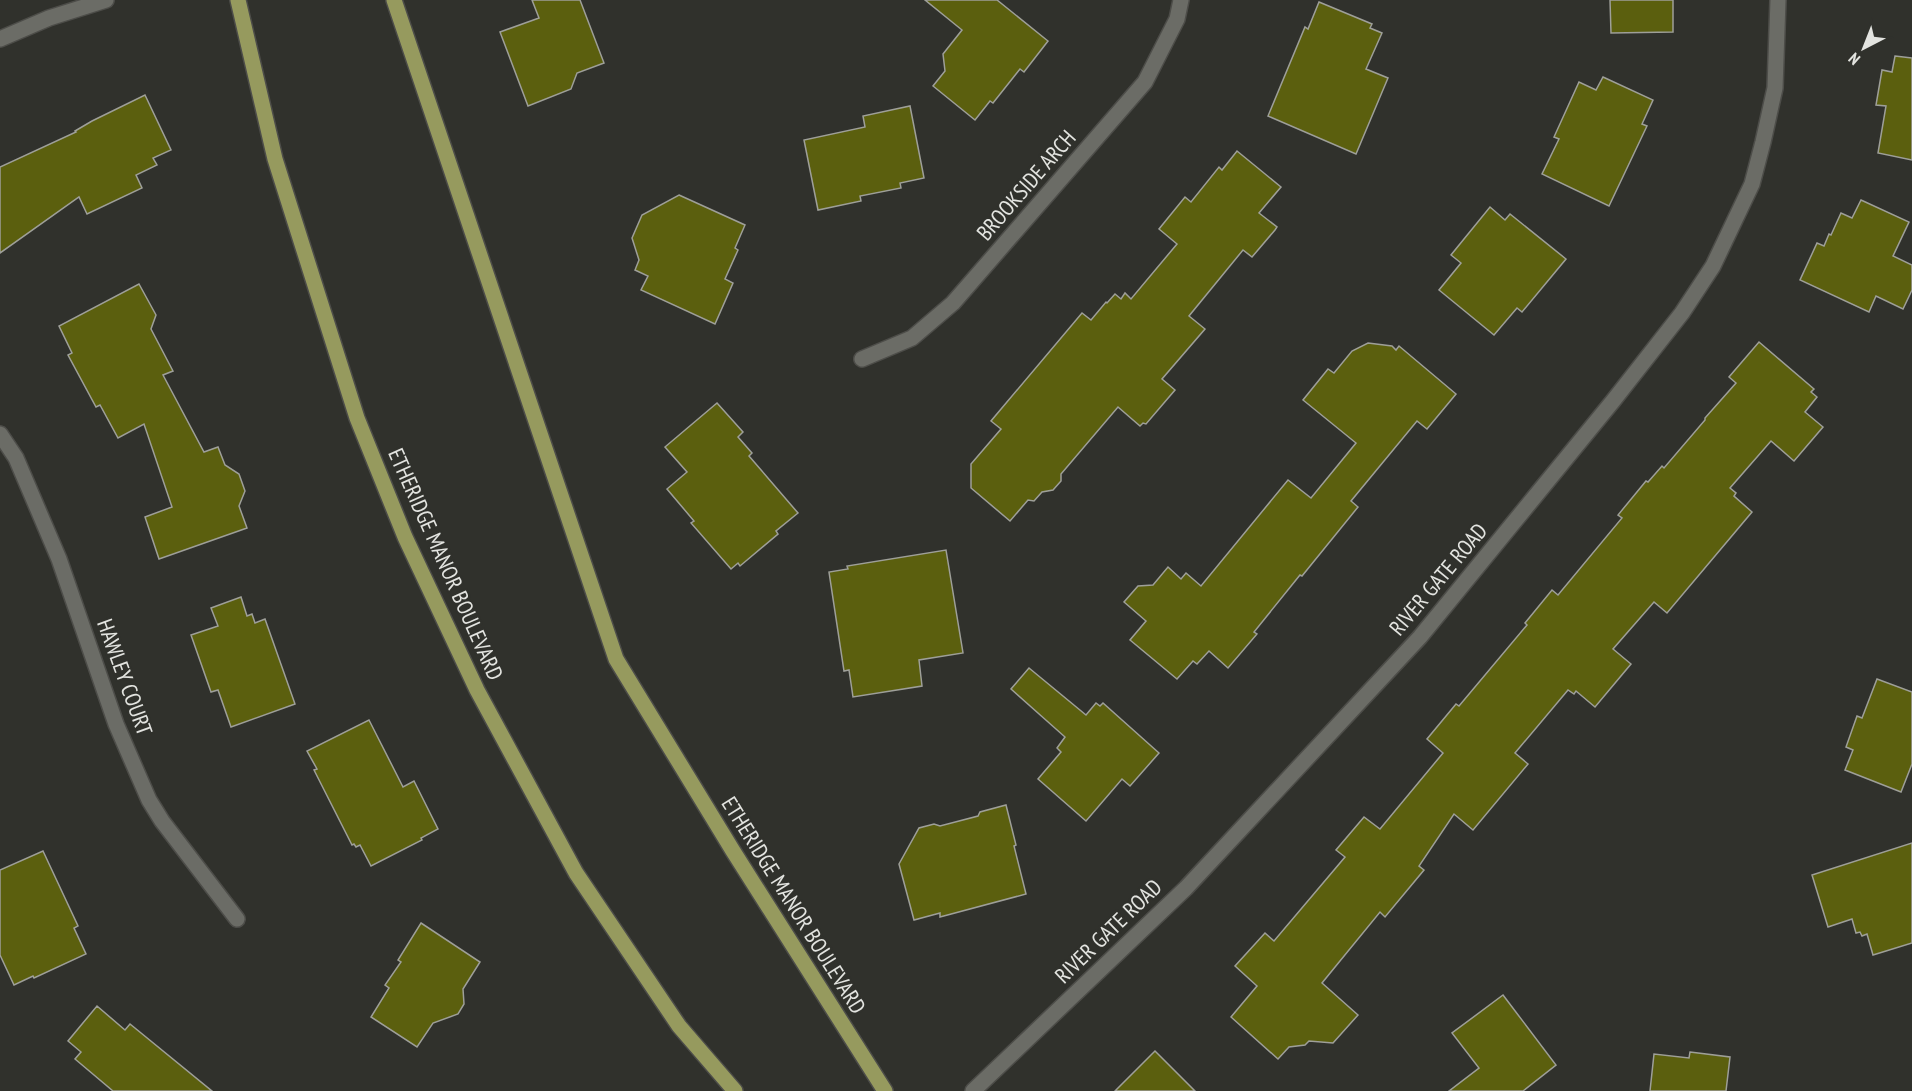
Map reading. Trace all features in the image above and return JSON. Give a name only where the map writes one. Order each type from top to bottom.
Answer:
[{"type":"main road","name":"ETHERIDGE MANOR BOULEVARD","points":[[238,0],[275,159],[357,418],[405,537],[477,690],[576,873],[679,1026],[735,1091]]},
{"type":"main road","name":"ETHERIDGE MANOR BOULEVARD","points":[[394,0],[616,659],[733,851],[885,1091]]},
{"type":"street","points":[[0,39],[49,18],[106,0]]},
{"type":"street","name":"BROOKSIDE ARCH","points":[[862,359],[912,338],[953,303],[1145,82],[1177,19],[1181,0]]},
{"type":"street","name":"RIVER GATE ROAD","points":[[973,1091],[1186,888],[1420,638],[1682,313],[1713,266],[1752,183],[1775,88],[1778,0]]},
{"type":"street","name":"HAWLEY COURT","points":[[0,434],[16,458],[59,559],[116,724],[149,800],[162,821],[237,919]]},
{"type":"building","points":[[532,0],[580,0],[604,63],[577,73],[571,89],[528,106],[500,32],[539,18]]},
{"type":"building","points":[[925,0],[997,0],[1048,41],[1024,72],[1020,69],[993,103],[990,101],[975,120],[933,86],[945,71],[943,54],[962,30]]},
{"type":"building","points":[[1610,0],[1673,0],[1673,32],[1611,33]]},
{"type":"building","points":[[1319,2],[1372,24],[1370,28],[1382,33],[1366,69],[1388,78],[1356,154],[1268,116],[1305,27],[1308,29]]},
{"type":"building","points":[[1895,56],[1912,58],[1912,160],[1878,153],[1886,106],[1876,105],[1882,70],[1892,72]]},
{"type":"building","points":[[1603,77],[1653,100],[1642,124],[1647,126],[1609,206],[1542,174],[1559,139],[1554,137],[1579,82],[1596,90]]},
{"type":"building","points":[[145,95],[171,150],[153,158],[157,165],[136,175],[142,188],[87,214],[79,197],[0,253],[0,167],[76,132],[92,121]]},
{"type":"building","points":[[910,106],[924,178],[900,183],[901,188],[860,196],[861,201],[818,210],[804,140],[865,127],[863,116]]},
{"type":"building","points":[[1237,151],[1281,187],[1259,213],[1277,227],[1252,257],[1243,250],[1189,316],[1205,329],[1162,379],[1175,390],[1146,424],[1143,423],[1140,426],[1118,407],[1061,474],[1061,481],[1053,490],[1042,492],[1034,501],[1028,500],[1010,521],[971,488],[971,464],[1001,429],[991,421],[1082,313],[1091,320],[1115,294],[1121,299],[1125,293],[1131,299],[1177,244],[1159,229],[1185,197],[1191,202],[1219,167],[1222,170]]},
{"type":"building","points":[[679,195],[745,225],[735,248],[738,250],[725,279],[733,283],[715,324],[641,290],[648,276],[635,270],[639,260],[632,238],[642,215]]},
{"type":"building","points":[[1861,200],[1909,222],[1893,256],[1912,265],[1912,290],[1903,309],[1876,296],[1869,312],[1800,280],[1817,243],[1824,246],[1841,213],[1852,218]]},
{"type":"building","points":[[1490,207],[1505,220],[1510,214],[1566,259],[1522,312],[1517,308],[1494,335],[1439,290],[1461,263],[1451,255]]},
{"type":"building","points":[[139,284],[156,315],[151,329],[173,371],[163,375],[204,452],[218,447],[225,465],[239,474],[245,491],[239,506],[247,528],[159,559],[145,517],[172,507],[144,424],[118,438],[100,405],[96,407],[68,355],[72,353],[59,326]]},
{"type":"building","points":[[1759,342],[1814,389],[1811,392],[1817,397],[1805,412],[1823,427],[1794,461],[1771,441],[1730,488],[1736,493],[1734,496],[1752,512],[1667,613],[1654,602],[1613,649],[1631,664],[1595,707],[1576,691],[1574,694],[1568,690],[1515,753],[1528,764],[1473,830],[1454,814],[1419,866],[1424,870],[1385,917],[1380,912],[1322,983],[1358,1015],[1333,1043],[1309,1041],[1305,1045],[1289,1047],[1278,1059],[1231,1017],[1257,986],[1235,966],[1265,933],[1274,941],[1345,857],[1336,850],[1364,817],[1380,829],[1443,753],[1427,739],[1456,704],[1459,706],[1527,625],[1525,623],[1552,590],[1558,595],[1622,518],[1618,515],[1646,481],[1648,482],[1662,466],[1664,468],[1736,383],[1729,377]]},
{"type":"building","points":[[1368,343],[1392,346],[1396,350],[1399,346],[1456,394],[1427,429],[1417,421],[1351,501],[1358,507],[1302,576],[1300,575],[1254,632],[1257,634],[1228,668],[1209,651],[1197,664],[1193,661],[1177,679],[1130,640],[1146,621],[1124,602],[1138,586],[1153,585],[1168,567],[1181,579],[1186,573],[1201,586],[1288,480],[1311,498],[1356,443],[1303,400],[1328,369],[1334,373],[1352,351]]},
{"type":"building","points":[[717,403],[743,432],[738,437],[752,453],[749,456],[798,513],[776,531],[778,534],[740,566],[738,563],[731,569],[691,523],[694,521],[667,489],[687,472],[665,447]]},
{"type":"building","points":[[946,550],[963,653],[919,660],[922,686],[853,697],[849,670],[844,671],[829,572],[848,569],[847,566]]},
{"type":"building","points":[[241,597],[247,616],[252,614],[255,623],[265,619],[295,704],[231,727],[218,690],[211,692],[191,635],[218,626],[211,608]]},
{"type":"building","points":[[1029,668],[1086,715],[1096,703],[1100,706],[1103,703],[1159,753],[1130,786],[1122,779],[1086,821],[1038,779],[1061,752],[1057,748],[1065,737],[1011,689]]},
{"type":"building","points":[[1877,679],[1912,692],[1912,764],[1901,792],[1845,770],[1853,750],[1846,747],[1857,716],[1862,718]]},
{"type":"building","points":[[369,720],[403,787],[414,781],[438,829],[421,838],[422,840],[371,866],[360,845],[356,847],[352,845],[314,770],[317,769],[307,751]]},
{"type":"building","points":[[1006,805],[1026,894],[940,917],[940,913],[914,920],[899,864],[919,828],[934,824],[940,826],[978,816],[980,812]]},
{"type":"building","points":[[1912,843],[1912,943],[1873,955],[1867,934],[1862,936],[1860,932],[1856,933],[1852,919],[1828,927],[1812,875]]},
{"type":"building","points":[[43,851],[78,926],[74,928],[86,954],[14,985],[0,955],[0,870]]},
{"type":"building","points":[[421,923],[480,962],[463,989],[464,1004],[458,1014],[433,1023],[417,1047],[371,1017],[389,988],[385,985],[401,962],[398,960]]},
{"type":"building","points":[[1503,995],[1556,1065],[1523,1091],[1449,1091],[1479,1068],[1452,1033]]},
{"type":"building","points":[[97,1006],[125,1030],[130,1024],[212,1091],[113,1091],[75,1059],[81,1052],[68,1041]]},
{"type":"building","points":[[1155,1051],[1195,1091],[1115,1091]]},
{"type":"building","points":[[1690,1052],[1730,1057],[1726,1091],[1650,1091],[1654,1054],[1689,1058]]}]
